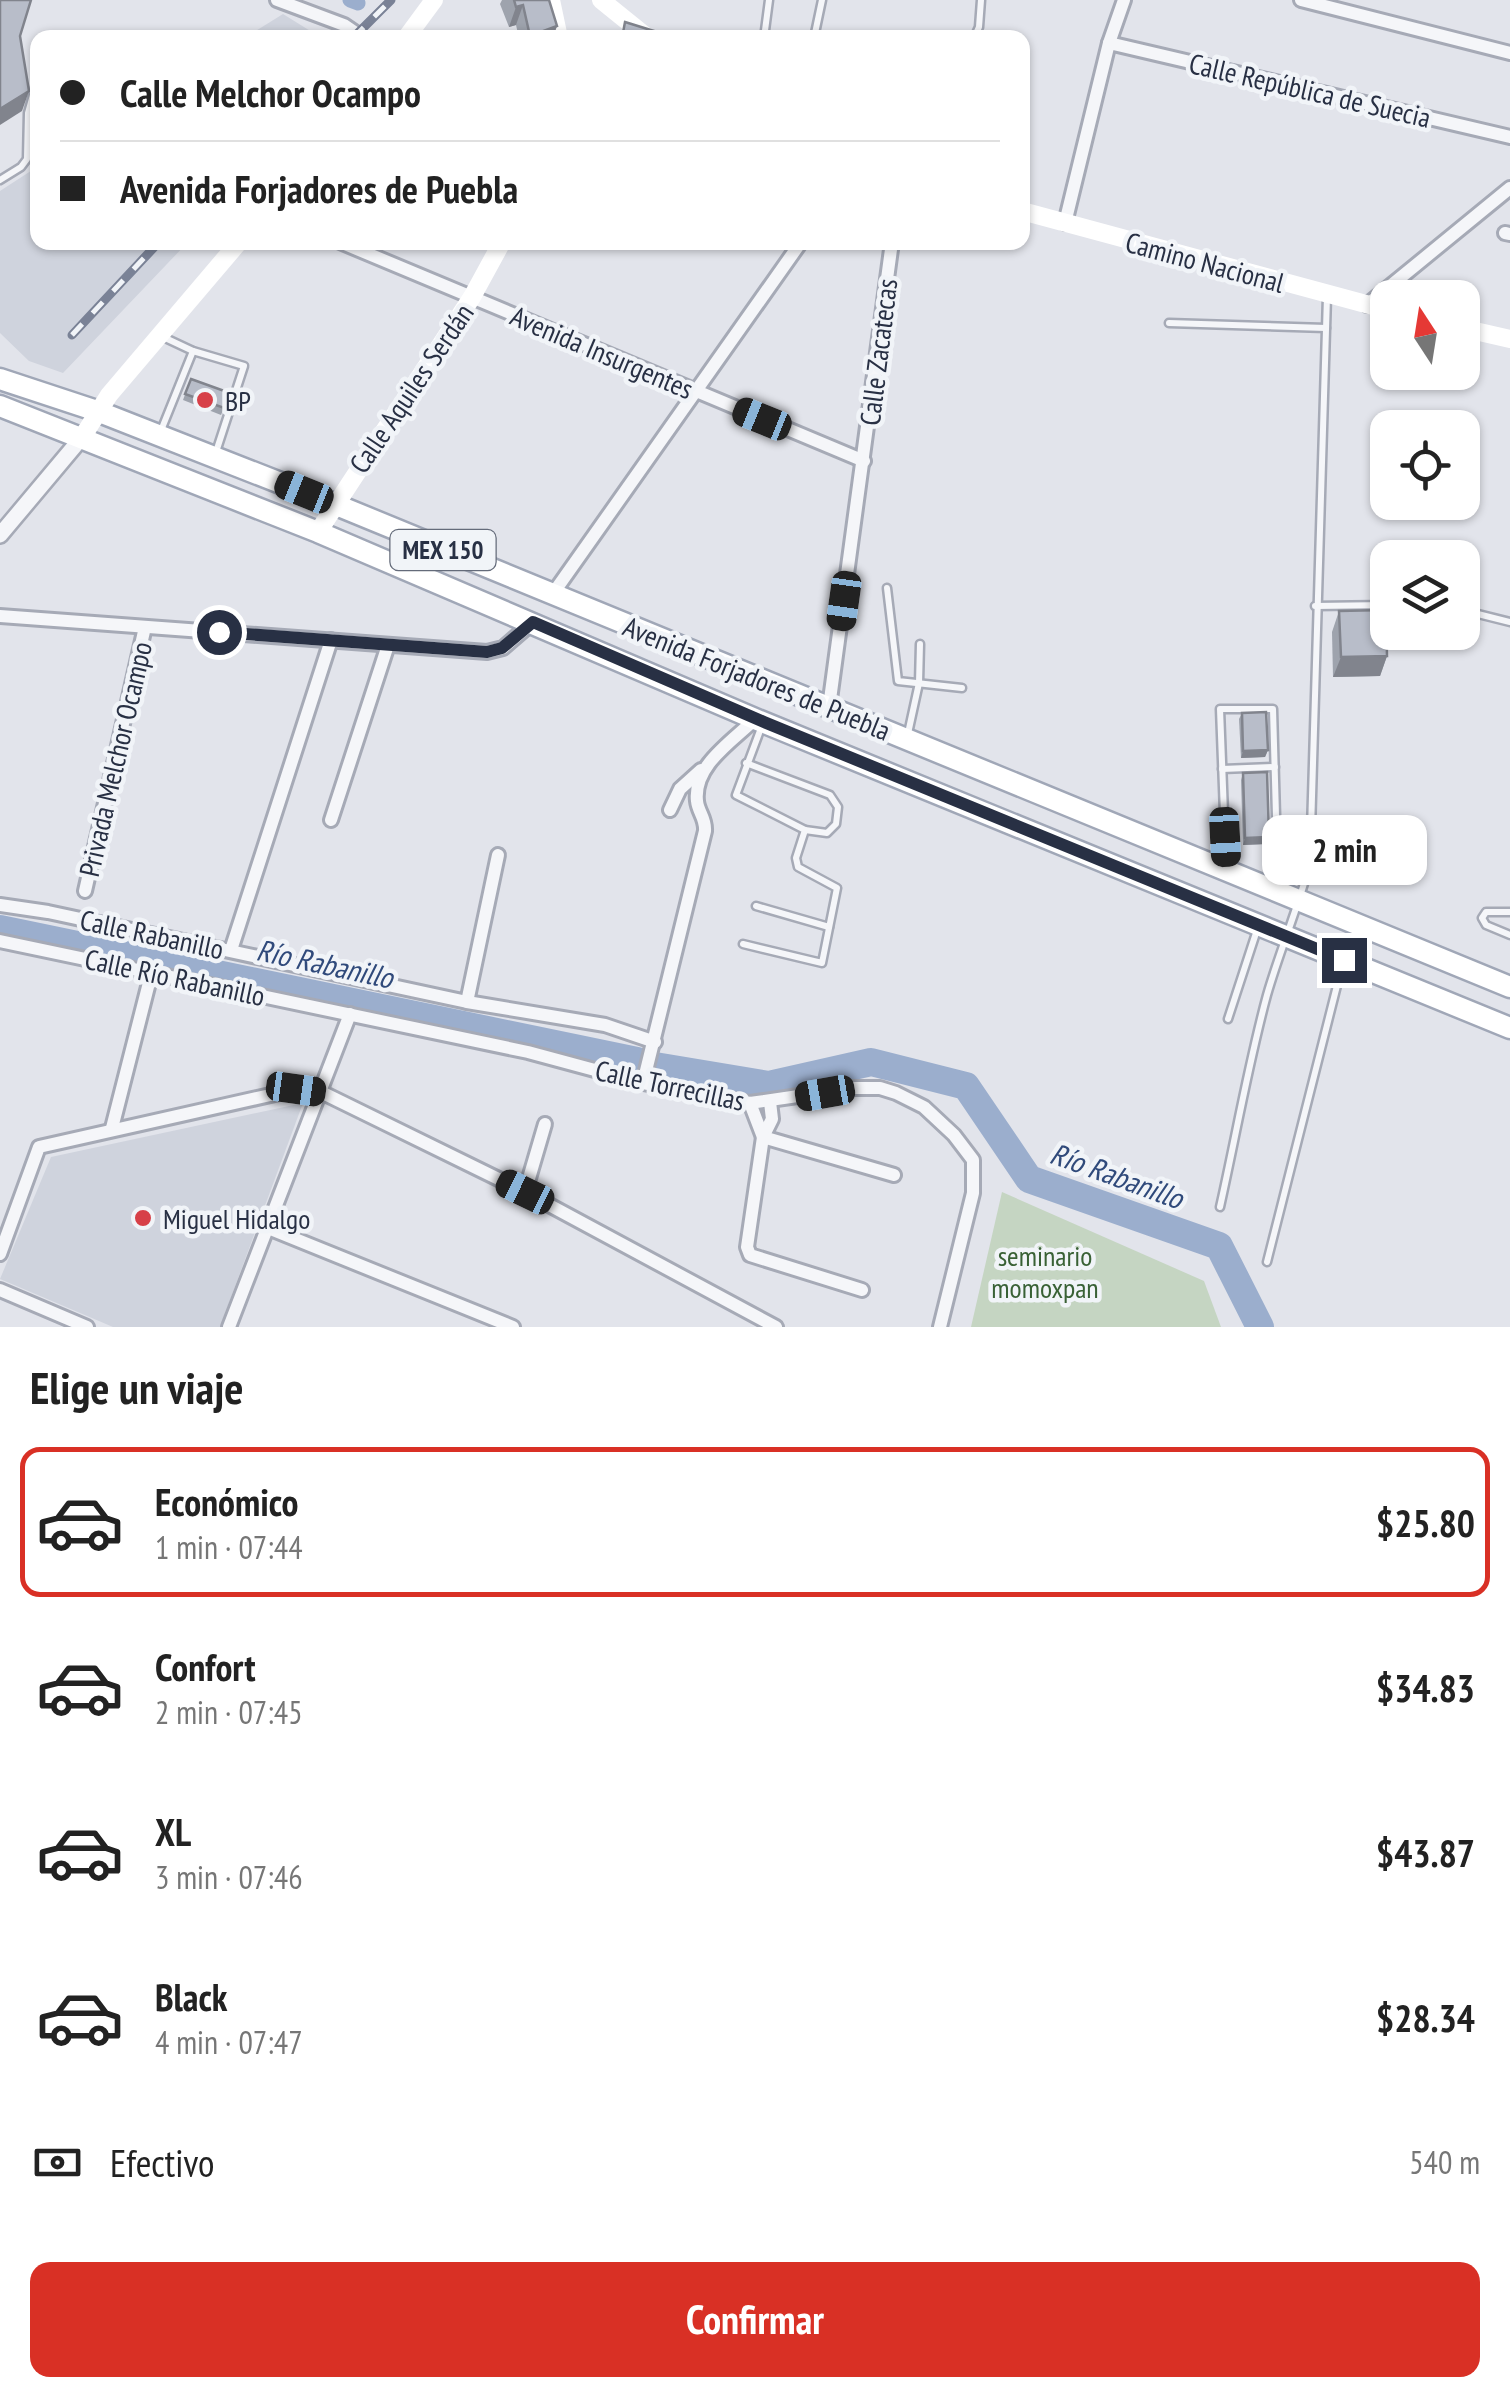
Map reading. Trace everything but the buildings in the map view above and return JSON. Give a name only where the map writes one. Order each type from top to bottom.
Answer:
[{"type":"main road","points":[[412,30],[434,0]]},
{"type":"main road","points":[[551,0],[558,30]]},
{"type":"main road","points":[[601,0],[638,30]]},
{"type":"main road","name":"Camino Nacional","points":[[1030,212],[1370,306]]},
{"type":"main road","points":[[83,436],[96,411],[232,250]]},
{"type":"main road","name":"Calle Aquiles Serdán","points":[[318,532],[472,296],[498,250]]},
{"type":"main road","points":[[1480,332],[1510,339]]},
{"type":"main road","name":"Avenida Forjadores de Puebla","points":[[2,374],[334,504],[1510,987]]},
{"type":"main road","name":"Avenida Forjadores de Puebla","points":[[0,406],[318,532],[759,720],[1510,1028]]},
{"type":"street","points":[[277,0],[351,30]]},
{"type":"street","points":[[1065,223],[1109,44],[1124,0]]},
{"type":"street","points":[[1301,0],[1510,53]]},
{"type":"street","name":"Calle República de Suecia","points":[[1109,44],[1510,137]]},
{"type":"street","points":[[1367,305],[1510,188]]},
{"type":"street","name":"Avenida Insurgentes","points":[[360,250],[864,461]]},
{"type":"street","points":[[552,595],[796,250]]},
{"type":"street","name":"Calle Zacatecas","points":[[829,706],[891,250]]},
{"type":"street","points":[[0,535],[83,436]]},
{"type":"street","points":[[0,616],[495,651],[533,622]]},
{"type":"street","name":"Privada Melchor Ocampo","points":[[85,891],[144,627]]},
{"type":"street","points":[[231,950],[331,640]]},
{"type":"street","points":[[331,820],[388,645]]},
{"type":"street","points":[[670,810],[680,789],[759,720]]},
{"type":"street","points":[[643,1084],[705,831],[706,821],[696,800],[701,770]]},
{"type":"street","points":[[468,1002],[498,855]]},
{"type":"street","name":"Calle Rabanillo","points":[[0,905],[468,1002],[606,1025],[655,1042]]},
{"type":"street","name":"Calle Río Rabanillo","points":[[0,942],[528,1052]]},
{"type":"street","points":[[112,1128],[152,972]]},
{"type":"street","points":[[229,1327],[350,1014]]},
{"type":"street","name":"Calle Torrecillas","points":[[528,1052],[643,1084],[750,1104],[853,1088],[880,1088],[924,1107],[954,1135],[973,1160],[975,1176],[940,1327]]},
{"type":"street","points":[[0,1254],[39,1147],[296,1089],[321,1092],[525,1192],[769,1325]]},
{"type":"street","points":[[770,1102],[772,1119],[763,1137],[747,1247],[750,1254],[862,1290]]},
{"type":"street","points":[[750,1104],[763,1137]]},
{"type":"street","points":[[525,1192],[545,1124]]},
{"type":"street","points":[[763,1137],[894,1175]]},
{"type":"street","points":[[268,1228],[513,1327]]},
{"type":"street","points":[[0,1290],[70,1324],[86,1327]]},
{"type":"lane","points":[[765,30],[770,0]]},
{"type":"lane","points":[[816,30],[822,0]]},
{"type":"lane","points":[[978,30],[982,0]]},
{"type":"lane","points":[[0,180],[21,167],[27,158],[30,106]]},
{"type":"lane","points":[[1220,1207],[1266,1001],[1284,934],[1300,902],[1310,863],[1327,296]]},
{"type":"lane","points":[[1168,323],[1326,328]]},
{"type":"lane","points":[[160,336],[244,366],[214,457]]},
{"type":"lane","points":[[159,436],[194,351]]},
{"type":"lane","points":[[888,588],[895,675],[904,684],[962,688]]},
{"type":"lane","points":[[1315,606],[1370,604]]},
{"type":"lane","points":[[1480,614],[1510,622]]},
{"type":"lane","points":[[906,739],[919,683],[920,644]]},
{"type":"lane","points":[[1226,871],[1220,710],[1273,709],[1278,893]]},
{"type":"lane","points":[[746,763],[830,795],[838,807],[836,824],[827,833],[805,830],[736,795],[759,720]]},
{"type":"lane","points":[[1222,769],[1275,767]]},
{"type":"lane","points":[[743,944],[822,963],[837,888],[798,868],[796,858],[805,830]]},
{"type":"lane","points":[[756,906],[829,927]]},
{"type":"lane","points":[[1510,912],[1486,912],[1482,918],[1486,925],[1510,935]]},
{"type":"lane","points":[[1228,1020],[1260,924]]},
{"type":"lane","points":[[1267,1262],[1344,960]]},
{"type":"shaded area","points":[[283,14],[309,30],[257,30]]},
{"type":"shaded area","points":[[30,172],[30,250],[180,250],[63,373],[29,361],[0,333],[0,191]]},
{"type":"shaded area","name":"Miguel Hidalgo","points":[[303,1103],[220,1327],[113,1327],[0,1279],[51,1157]]},
{"type":"green space","name":"seminario momoxpan","points":[[1002,1192],[1204,1281],[1221,1327],[971,1327]]},
{"type":"waterway","points":[[350,0],[358,3]]},
{"type":"waterway","name":"Río Rabanillo","points":[[0,929],[637,1061]]},
{"type":"waterway","name":"Río Rabanillo","points":[[655,1066],[769,1085],[871,1062],[966,1086],[1029,1179],[1219,1246],[1260,1327]]},
{"type":"railway","points":[[361,30],[391,0]]},
{"type":"railway","points":[[72,335],[152,250]]},
{"type":"place","name":"BP","points":[[205,400]]},
{"type":"place","name":"Miguel Hidalgo","points":[[143,1218]]},
{"type":"route","points":[[219,632],[487,652],[502,648],[533,622],[764,722],[1344,960]]}]
